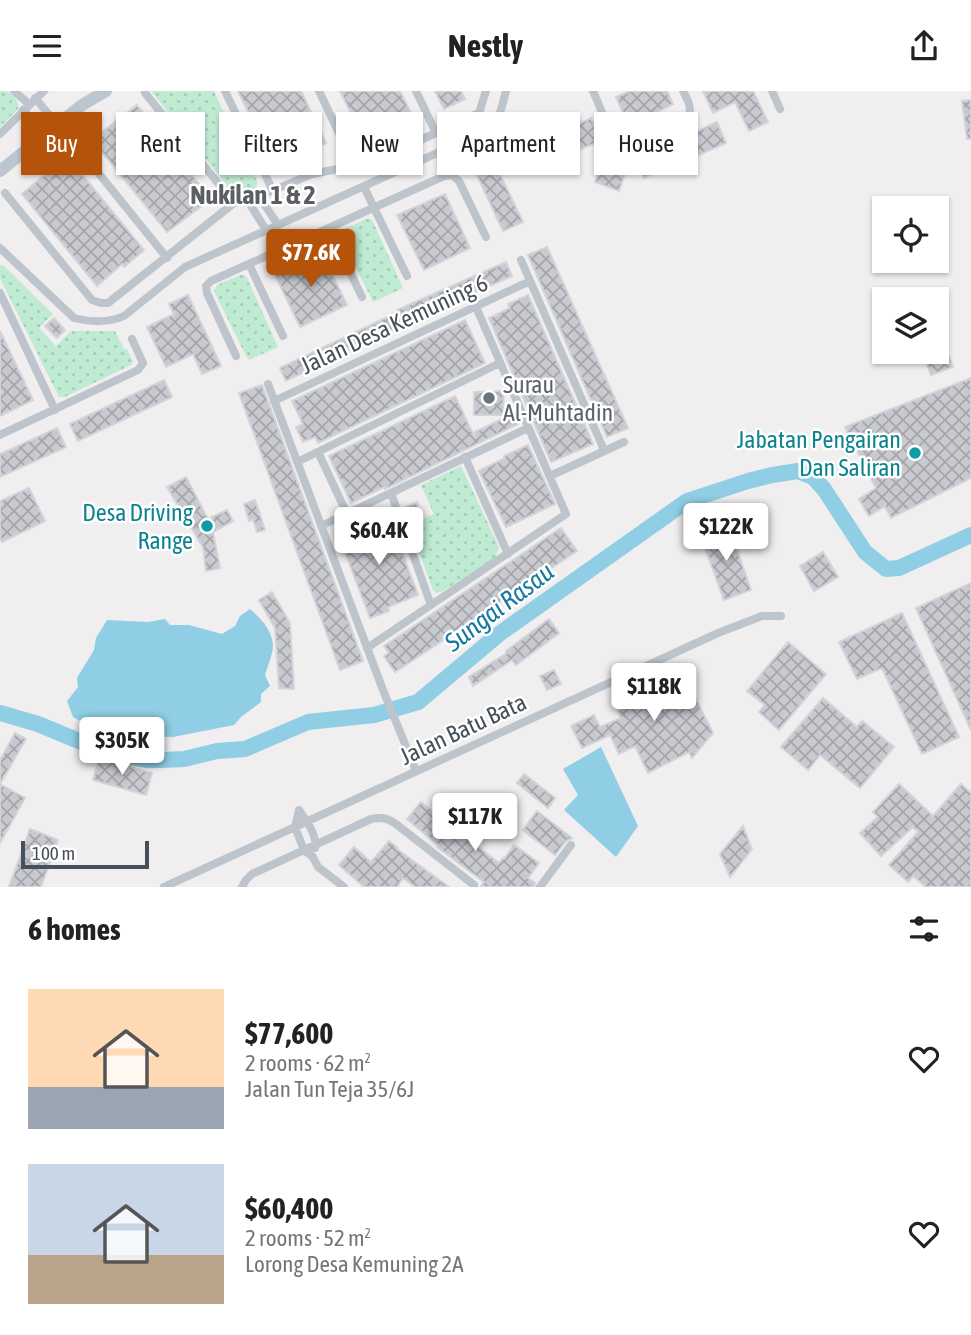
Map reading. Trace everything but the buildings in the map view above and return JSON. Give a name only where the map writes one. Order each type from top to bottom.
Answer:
[{"type":"street","points":[[13,91],[40,112]]},
{"type":"street","points":[[0,134],[44,91]]},
{"type":"street","points":[[73,112],[106,91]]},
{"type":"street","points":[[225,91],[272,190]]},
{"type":"street","points":[[319,91],[336,127]]},
{"type":"street","points":[[416,91],[436,133]]},
{"type":"street","points":[[423,139],[479,113],[486,91]]},
{"type":"street","points":[[1,252],[74,318],[84,321],[116,320],[185,267],[494,127],[506,91]]},
{"type":"street","points":[[593,91],[614,137],[630,144],[684,120],[690,109],[684,91]]},
{"type":"street","points":[[772,91],[780,109]]},
{"type":"street","points":[[145,93],[234,204]]},
{"type":"street","points":[[29,104],[33,112]]},
{"type":"street","points":[[0,171],[21,154]]},
{"type":"street","points":[[5,193],[92,300],[108,303],[234,204],[248,201],[312,174],[336,169]]},
{"type":"street","points":[[100,175],[167,258]]},
{"type":"street","points":[[236,356],[207,293],[206,286],[211,281],[444,176],[452,175],[459,181],[486,237]]},
{"type":"street","points":[[364,187],[407,277]]},
{"type":"street","points":[[259,196],[278,225]]},
{"type":"street","points":[[248,201],[267,230]]},
{"type":"street","points":[[329,228],[362,297]]},
{"type":"street","points":[[521,261],[604,450]]},
{"type":"street","points":[[249,264],[282,336]]},
{"type":"street","name":"Jalan Desa Kemuning 6","points":[[274,401],[530,281]]},
{"type":"street","points":[[0,293],[55,410]]},
{"type":"street","points":[[367,648],[566,514],[476,307]]},
{"type":"street","points":[[0,435],[138,370],[143,363],[132,339]]},
{"type":"street","points":[[297,462],[500,363]]},
{"type":"street","points":[[268,384],[416,771]]},
{"type":"street","points":[[321,526],[528,428]]},
{"type":"street","points":[[550,476],[624,442]]},
{"type":"street","points":[[318,452],[347,514]]},
{"type":"street","points":[[465,457],[508,554]]},
{"type":"street","points":[[391,493],[431,605]]},
{"type":"street","name":"Jalan Batu Bata","points":[[163,887],[718,633],[762,616],[781,616]]},
{"type":"street","points":[[313,857],[317,844],[299,810],[295,827],[304,849],[313,857],[318,867],[344,887]]},
{"type":"street","points":[[242,887],[252,874],[304,849],[371,819],[386,818],[474,885]]},
{"type":"street","points":[[540,887],[571,845]]},
{"type":"green space","points":[[0,91],[7,91],[12,95],[17,101],[18,109],[0,127]]},
{"type":"green space","points":[[151,91],[214,91],[224,112],[219,112],[219,175],[254,175],[257,186],[245,194],[233,193],[205,158],[205,112],[168,112]]},
{"type":"green space","points":[[366,219],[373,222],[403,288],[373,302],[340,235],[343,230]]},
{"type":"green space","points":[[0,265],[53,314],[39,328],[56,346],[71,331],[115,331],[124,349],[127,349],[133,362],[131,365],[65,397],[59,397],[0,278]]},
{"type":"green space","points":[[240,275],[247,278],[278,347],[249,360],[214,291],[217,285]]},
{"type":"green space","points":[[461,466],[499,547],[495,559],[436,593],[409,525],[434,514],[421,485]]},
{"type":"water","points":[[250,609],[264,623],[272,640],[272,653],[265,675],[270,686],[261,694],[261,702],[234,725],[173,737],[129,736],[86,724],[73,717],[67,701],[78,687],[77,678],[94,650],[96,638],[107,620],[148,622],[165,619],[170,625],[189,625],[222,634],[235,626],[240,616]]},
{"type":"water","points":[[601,747],[638,826],[616,857],[564,810],[578,795],[563,769]]},
{"type":"waterway","name":"Sungai Rasau","points":[[0,713],[38,724],[103,751],[146,760],[163,760],[245,749],[308,722],[374,715],[418,702],[499,634],[687,501],[772,475],[798,471],[813,477],[824,489],[865,552],[886,569],[899,568],[971,535]]},
{"type":"place","name":"Surau Al-Muhtadin","points":[[489,398]]},
{"type":"place","name":"Jabatan Pengairan Dan Saliran","points":[[915,453]]},
{"type":"place","name":"Desa Driving Range","points":[[207,526]]},
{"type":"district","name":"Nukilan 1 & 2","points":[[253,195]]}]
